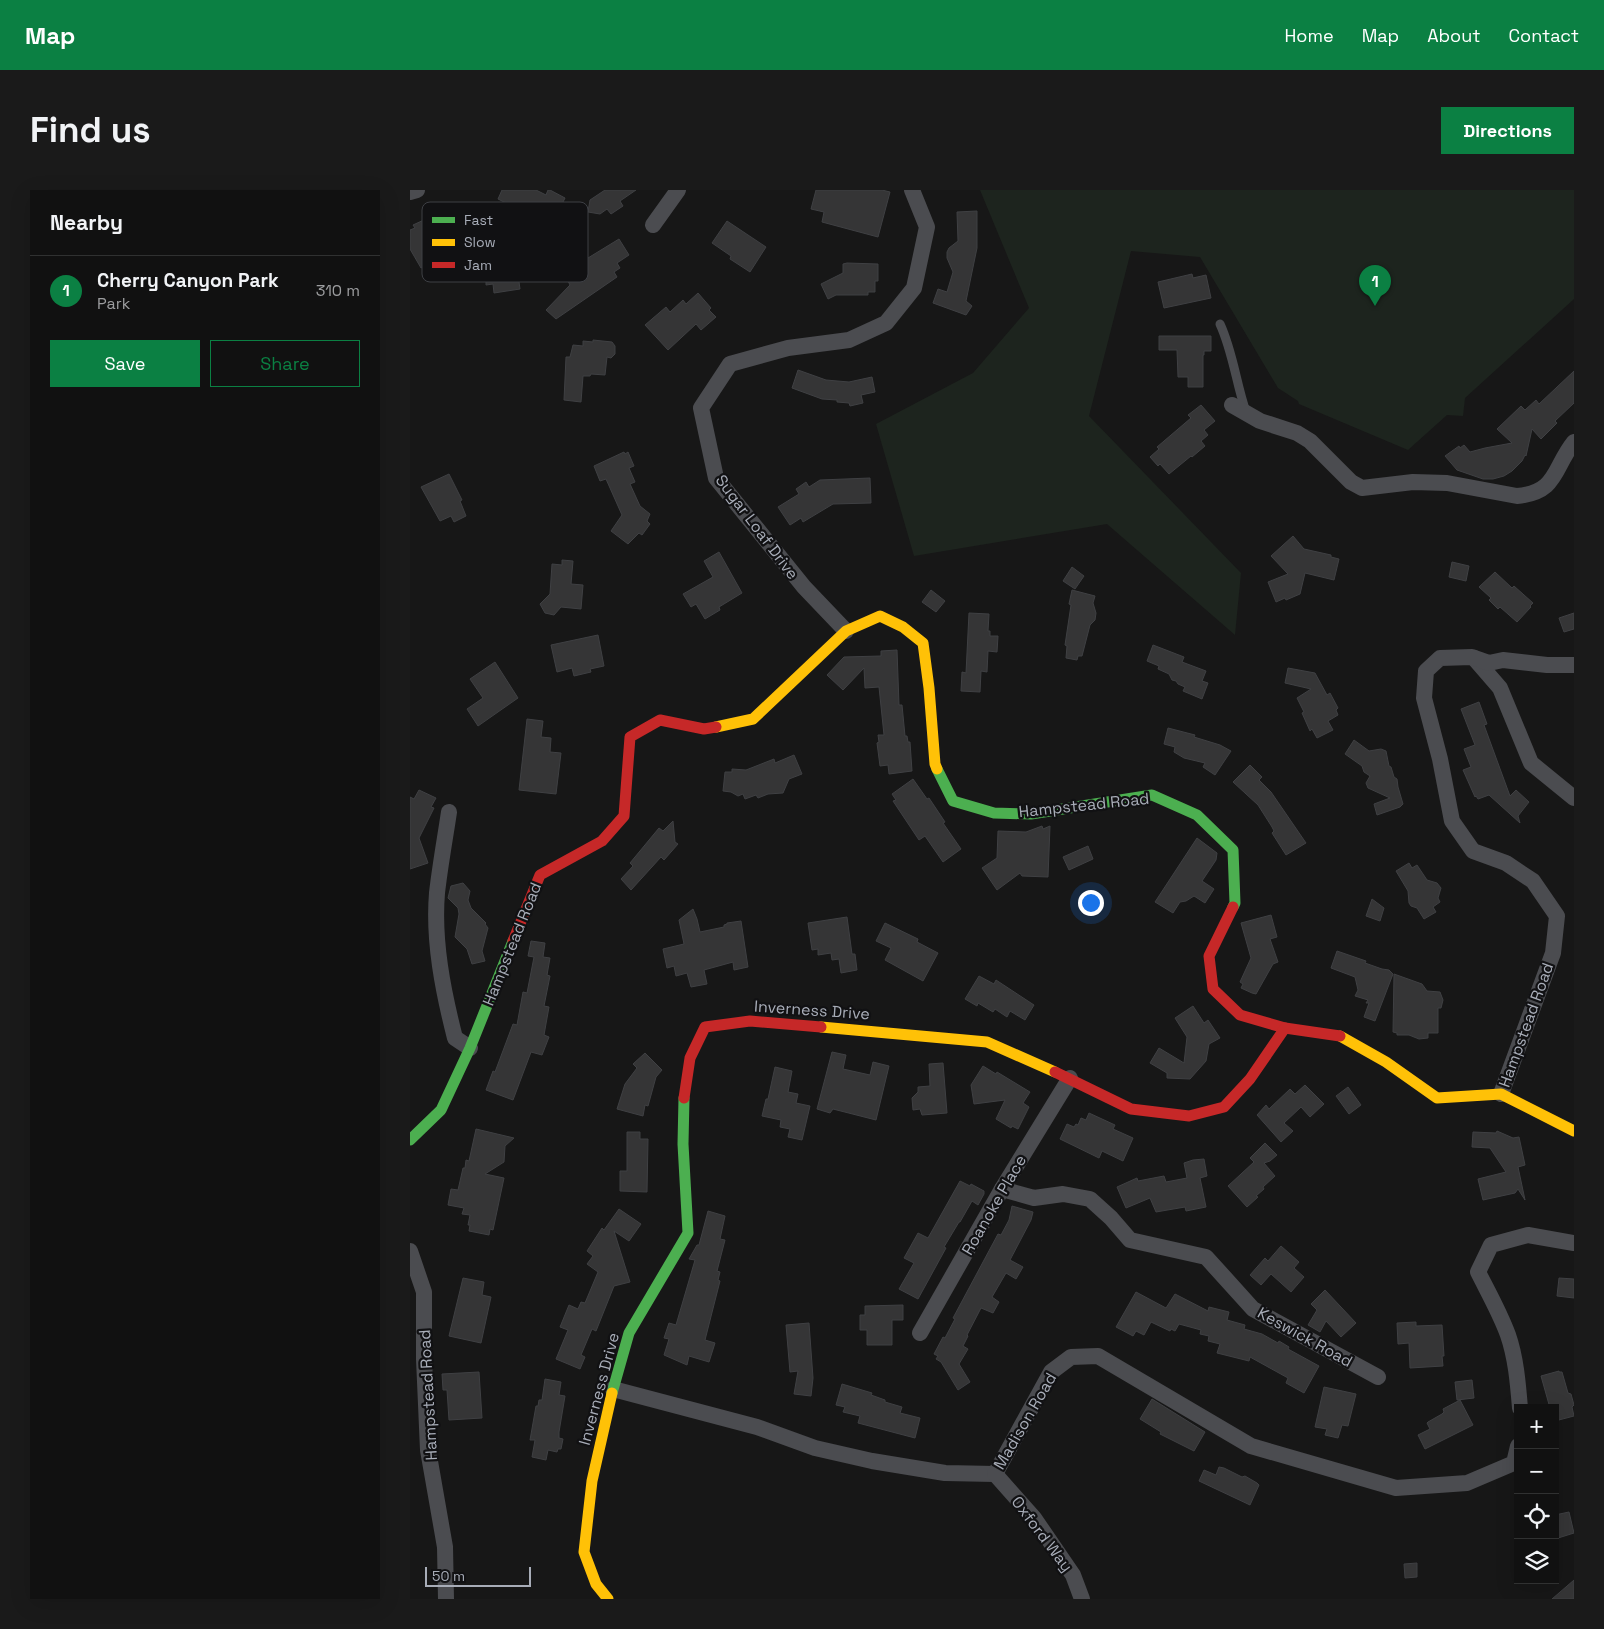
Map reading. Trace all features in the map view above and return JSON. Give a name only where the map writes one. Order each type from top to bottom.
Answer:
[{"type":"street","points":[[410,192],[417,190]]},
{"type":"street","points":[[653,225],[678,190]]},
{"type":"street","name":"Sugar Loaf Drive","points":[[846,631],[804,587],[716,478],[701,408],[730,364],[788,348],[849,340],[886,322],[914,288],[926,227],[912,190]]},
{"type":"street","points":[[1239,409],[1260,421],[1297,433],[1310,441],[1351,482],[1362,488],[1413,482],[1447,483],[1509,495],[1528,495],[1539,491],[1553,480],[1574,442]]},
{"type":"street","name":"Hampstead Road","points":[[410,1140],[441,1110],[470,1048],[540,875],[602,841],[624,816],[630,737],[660,720],[704,729],[753,719],[846,631],[880,616],[903,627],[923,644],[936,764],[953,801],[994,813],[1031,814],[1152,795],[1197,815],[1233,850],[1235,903],[1209,956],[1214,989],[1240,1015],[1285,1028],[1341,1036],[1386,1062],[1437,1098],[1501,1094],[1553,953],[1557,916],[1533,881],[1506,863],[1473,851],[1452,822],[1440,759],[1424,698],[1426,671],[1440,658],[1472,657],[1489,663],[1502,660],[1547,666],[1574,665]]},
{"type":"street","points":[[1472,657],[1500,688],[1531,763],[1574,798]]},
{"type":"street","points":[[449,812],[437,894],[437,950],[455,1038],[470,1048]]},
{"type":"street","name":"Inverness Drive","points":[[608,1599],[596,1584],[584,1552],[592,1481],[613,1389],[629,1333],[688,1234],[683,1144],[684,1090],[690,1058],[705,1027],[750,1021],[914,1034],[987,1042],[1070,1078],[1131,1109],[1189,1116],[1224,1107],[1250,1078],[1285,1028]]},
{"type":"street","name":"Roanoke Place","points":[[920,1333],[1002,1189],[1070,1078]]},
{"type":"street","points":[[1501,1094],[1574,1131]]},
{"type":"street","name":"Keswick Road","points":[[1002,1189],[1034,1198],[1063,1194],[1090,1199],[1111,1218],[1130,1240],[1206,1257],[1253,1309],[1378,1377]]},
{"type":"street","points":[[1520,1404],[1518,1378],[1508,1336],[1478,1272],[1491,1245],[1528,1235],[1574,1243]]},
{"type":"street","name":"Hampstead Road","points":[[410,1251],[424,1292],[424,1359],[428,1450],[445,1547],[446,1599]]},
{"type":"street","name":"Madison Road","points":[[613,1389],[757,1427],[815,1448],[872,1461],[945,1473],[995,1474],[1051,1372],[1071,1357],[1098,1356],[1251,1446],[1396,1488],[1466,1483],[1514,1463],[1517,1449]]},
{"type":"street","name":"Oxford Way","points":[[995,1474],[1039,1526],[1073,1575],[1082,1599]]},
{"type":"lane","points":[[1220,324],[1228,340],[1240,395],[1239,409]]},
{"type":"shaded area","points":[[980,190],[1574,190],[1574,299],[1465,398],[1463,416],[1447,415],[1408,450],[1299,404],[1298,401],[1278,388],[1200,257],[1131,251],[1089,416],[1241,573],[1235,635],[1107,524],[914,556],[876,424],[973,373],[1029,308]]},
{"type":"building","points":[[502,190],[536,190],[546,195],[548,190],[550,190],[565,198],[563,202],[504,202],[498,199]]},
{"type":"building","points":[[605,190],[636,190],[620,201],[623,206],[611,214],[607,209],[600,214],[588,212],[590,200]]},
{"type":"building","points":[[816,190],[882,190],[890,192],[878,237],[822,222],[824,212],[811,209]]},
{"type":"building","points":[[977,211],[977,248],[966,301],[972,306],[966,315],[933,303],[938,289],[947,292],[953,272],[947,258],[947,252],[958,241],[957,212]]},
{"type":"building","points":[[422,221],[421,268],[410,249],[410,230],[415,228],[413,225]]},
{"type":"building","points":[[727,221],[766,247],[750,272],[730,259],[731,256],[712,243]]},
{"type":"building","points":[[619,239],[629,255],[617,263],[620,268],[614,272],[617,277],[556,319],[546,310],[570,285],[568,282],[588,282],[588,258]]},
{"type":"building","points":[[843,264],[878,264],[878,281],[875,281],[875,292],[868,292],[868,295],[836,295],[828,299],[821,284],[843,273]]},
{"type":"building","points":[[1192,274],[1193,278],[1206,275],[1211,298],[1164,308],[1158,282]]},
{"type":"building","points":[[486,282],[519,282],[520,289],[494,293],[493,284],[486,285]]},
{"type":"building","points":[[698,293],[716,317],[701,330],[696,324],[668,350],[645,325],[666,307],[670,312],[683,300],[686,304]]},
{"type":"building","points":[[1159,336],[1211,336],[1211,351],[1204,351],[1203,355],[1203,387],[1188,387],[1188,377],[1178,377],[1177,350],[1159,350]]},
{"type":"building","points":[[593,340],[612,342],[615,346],[615,354],[611,358],[607,357],[605,375],[591,374],[590,376],[583,376],[581,402],[564,400],[566,357],[570,357],[573,345],[583,346],[583,341],[593,342]]},
{"type":"building","points":[[798,370],[826,380],[849,382],[872,377],[875,392],[861,395],[863,403],[850,406],[849,403],[837,402],[837,400],[822,399],[792,388]]},
{"type":"building","points":[[1574,371],[1574,403],[1555,421],[1557,423],[1541,439],[1532,429],[1526,456],[1512,471],[1504,476],[1483,479],[1457,470],[1445,456],[1459,446],[1460,448],[1464,445],[1470,452],[1512,443],[1497,429],[1521,406],[1525,410],[1536,400],[1539,404]]},
{"type":"building","points":[[1201,405],[1215,421],[1204,430],[1208,435],[1201,441],[1205,446],[1169,474],[1150,457],[1159,449],[1157,447],[1191,418],[1188,415]]},
{"type":"building","points":[[624,452],[625,454],[628,452],[634,466],[629,468],[635,482],[630,484],[640,506],[650,514],[647,521],[650,524],[642,535],[639,533],[628,544],[611,531],[622,515],[606,479],[600,481],[594,466]]},
{"type":"building","points":[[449,474],[462,500],[460,501],[466,516],[454,522],[451,516],[440,521],[421,487]]},
{"type":"building","points":[[870,478],[871,503],[833,504],[803,522],[801,518],[790,525],[778,507],[799,494],[796,489],[806,482],[809,487],[820,480]]},
{"type":"building","points":[[1293,536],[1304,549],[1331,555],[1331,557],[1339,559],[1334,580],[1305,573],[1300,594],[1276,602],[1268,582],[1288,574],[1271,556]]},
{"type":"building","points":[[719,552],[742,593],[719,607],[720,610],[705,619],[696,604],[691,607],[683,594],[713,577],[704,561]]},
{"type":"building","points":[[562,560],[573,561],[571,584],[583,585],[581,609],[561,607],[554,615],[545,613],[540,604],[550,594],[552,564],[562,565]]},
{"type":"building","points":[[1452,562],[1469,566],[1466,581],[1449,577]]},
{"type":"building","points":[[1072,567],[1084,576],[1075,589],[1063,581]]},
{"type":"building","points":[[1495,572],[1512,588],[1514,586],[1533,603],[1517,622],[1500,607],[1498,609],[1489,600],[1491,598],[1479,587]]},
{"type":"building","points":[[931,590],[945,601],[936,612],[922,602]]},
{"type":"building","points":[[1072,590],[1095,596],[1093,603],[1096,613],[1095,620],[1090,625],[1082,656],[1078,656],[1077,660],[1066,658],[1067,646],[1065,645]]},
{"type":"building","points":[[969,613],[989,614],[988,631],[990,631],[990,636],[998,636],[997,652],[988,651],[987,672],[981,671],[980,692],[961,691],[962,672],[966,673]]},
{"type":"building","points":[[1574,613],[1574,629],[1564,632],[1559,618]]},
{"type":"building","points":[[598,635],[604,666],[590,669],[591,672],[574,676],[572,668],[557,672],[551,645]]},
{"type":"building","points":[[1153,645],[1184,657],[1182,662],[1206,671],[1202,681],[1208,683],[1202,699],[1183,691],[1185,687],[1172,680],[1169,674],[1158,669],[1159,666],[1147,661]]},
{"type":"building","points":[[897,650],[899,705],[902,705],[905,736],[907,736],[908,742],[910,742],[912,771],[889,774],[888,765],[880,766],[877,743],[879,742],[878,735],[884,735],[879,687],[865,688],[864,668],[843,690],[827,675],[844,657],[881,656],[881,651]]},
{"type":"building","points":[[495,662],[518,698],[478,726],[467,709],[483,698],[470,679]]},
{"type":"building","points":[[1288,668],[1315,673],[1327,695],[1330,693],[1338,708],[1336,710],[1338,715],[1328,721],[1333,730],[1317,738],[1312,729],[1310,731],[1297,698],[1311,689],[1285,683]]},
{"type":"building","points":[[1479,702],[1487,724],[1484,725],[1510,796],[1516,790],[1529,802],[1518,816],[1520,823],[1489,795],[1478,799],[1475,797],[1463,770],[1471,767],[1464,749],[1475,745],[1461,709]]},
{"type":"building","points":[[527,719],[543,721],[541,737],[551,738],[550,752],[561,753],[556,794],[519,790]]},
{"type":"building","points":[[1168,728],[1195,735],[1194,737],[1220,745],[1231,751],[1215,775],[1203,767],[1205,763],[1184,758],[1174,752],[1175,747],[1164,744]]},
{"type":"building","points":[[1354,740],[1369,751],[1381,749],[1386,751],[1389,766],[1394,777],[1397,779],[1403,804],[1400,807],[1377,815],[1374,804],[1390,798],[1368,788],[1366,783],[1370,776],[1364,772],[1362,766],[1345,754]]},
{"type":"building","points":[[794,755],[802,774],[789,779],[783,793],[768,794],[758,798],[756,795],[745,799],[743,794],[738,796],[731,792],[723,791],[725,772],[732,772],[732,769],[746,770],[774,759],[775,763]]},
{"type":"building","points":[[1250,765],[1262,777],[1259,780],[1271,792],[1306,843],[1286,855],[1258,805],[1233,782]]},
{"type":"building","points":[[913,779],[927,799],[929,798],[961,849],[943,862],[925,836],[919,840],[893,801],[896,800],[892,794]]},
{"type":"building","points":[[419,790],[436,798],[431,807],[434,808],[419,838],[428,863],[410,869],[410,797],[414,799]]},
{"type":"building","points":[[673,821],[675,842],[678,844],[664,860],[661,857],[631,890],[621,879],[633,866],[630,863],[659,828],[663,831]]},
{"type":"building","points":[[1042,826],[1043,829],[1050,826],[1048,877],[1022,876],[1020,873],[997,890],[982,868],[997,858],[998,831],[1026,832]]},
{"type":"building","points":[[1197,838],[1217,853],[1216,860],[1202,881],[1214,889],[1205,903],[1194,896],[1180,902],[1173,913],[1155,902]]},
{"type":"building","points":[[1088,846],[1093,859],[1069,870],[1063,857]]},
{"type":"building","points":[[1409,863],[1412,868],[1417,865],[1427,880],[1437,883],[1441,888],[1438,898],[1440,902],[1433,907],[1436,912],[1424,919],[1417,908],[1409,903],[1408,891],[1396,871]]},
{"type":"building","points":[[463,883],[470,891],[468,900],[471,908],[486,923],[488,928],[482,951],[485,961],[472,964],[467,949],[455,937],[459,914],[458,908],[448,898],[451,886]]},
{"type":"building","points":[[1372,899],[1384,908],[1380,921],[1366,916]]},
{"type":"building","points":[[693,909],[700,932],[724,927],[727,923],[741,921],[748,967],[734,970],[733,962],[704,970],[707,984],[691,987],[687,973],[676,976],[674,966],[667,968],[663,949],[684,944],[679,920]]},
{"type":"building","points":[[1271,915],[1277,937],[1270,939],[1278,962],[1273,964],[1256,994],[1241,988],[1243,984],[1240,982],[1251,958],[1241,923]]},
{"type":"building","points":[[847,917],[852,954],[855,954],[857,970],[841,973],[839,959],[832,960],[831,953],[818,955],[818,949],[812,950],[808,923]]},
{"type":"building","points":[[885,923],[918,939],[917,942],[938,953],[923,981],[885,960],[891,948],[876,941]]},
{"type":"building","points":[[531,941],[545,943],[543,957],[550,958],[547,975],[550,976],[544,1006],[549,1007],[544,1035],[549,1037],[542,1055],[531,1052],[513,1100],[486,1090],[493,1071],[495,1072],[513,1024],[517,1025],[523,992],[527,993],[534,957],[528,956]]},
{"type":"building","points":[[1337,951],[1366,961],[1365,963],[1389,970],[1393,974],[1375,1021],[1364,1017],[1369,1003],[1366,1003],[1368,1000],[1355,996],[1358,990],[1355,977],[1331,968]]},
{"type":"building","points":[[1394,974],[1422,984],[1427,991],[1440,992],[1443,1000],[1441,1008],[1438,1008],[1438,1033],[1428,1033],[1428,1038],[1419,1039],[1409,1035],[1397,1035],[1397,1033],[1393,1032]]},
{"type":"building","points":[[979,976],[994,984],[996,980],[1034,1005],[1025,1020],[1010,1011],[1007,1017],[995,1009],[993,1012],[978,1003],[977,1006],[965,999]]},
{"type":"building","points":[[1193,1006],[1204,1023],[1208,1020],[1220,1038],[1209,1044],[1206,1061],[1190,1079],[1167,1078],[1167,1073],[1150,1063],[1159,1048],[1184,1063],[1187,1037],[1175,1018]]},
{"type":"building","points":[[832,1052],[846,1055],[843,1069],[870,1075],[873,1062],[889,1066],[876,1120],[833,1109],[830,1113],[817,1109]]},
{"type":"building","points":[[645,1053],[662,1070],[656,1077],[648,1106],[645,1105],[643,1116],[617,1109],[625,1084],[637,1068],[633,1064]]},
{"type":"building","points":[[943,1063],[947,1113],[922,1115],[920,1109],[913,1110],[912,1098],[918,1092],[918,1087],[930,1086],[929,1064]]},
{"type":"building","points":[[983,1066],[996,1074],[997,1072],[1030,1092],[1023,1103],[1029,1107],[1018,1129],[1012,1126],[1011,1128],[996,1119],[1005,1100],[974,1104],[971,1085]]},
{"type":"building","points":[[775,1067],[792,1071],[788,1092],[798,1094],[796,1103],[810,1106],[802,1140],[788,1137],[790,1129],[780,1127],[781,1120],[762,1116]]},
{"type":"building","points":[[1305,1085],[1324,1104],[1310,1117],[1301,1107],[1284,1123],[1293,1131],[1281,1142],[1257,1115],[1266,1105],[1269,1109],[1290,1089],[1295,1094]]},
{"type":"building","points":[[1348,1087],[1361,1105],[1349,1114],[1336,1096]]},
{"type":"building","points":[[1089,1113],[1115,1125],[1113,1129],[1133,1138],[1123,1161],[1102,1151],[1099,1158],[1060,1139],[1067,1124],[1074,1127],[1076,1124],[1078,1125],[1081,1118],[1086,1120]]},
{"type":"building","points":[[476,1129],[514,1138],[505,1146],[504,1162],[485,1174],[504,1178],[493,1230],[490,1229],[489,1235],[469,1231],[470,1215],[462,1214],[464,1208],[448,1205],[451,1189],[458,1190],[466,1160],[469,1161]]},
{"type":"building","points":[[1497,1131],[1513,1138],[1519,1137],[1525,1165],[1518,1167],[1525,1200],[1518,1189],[1515,1193],[1483,1200],[1478,1179],[1506,1172],[1490,1148],[1472,1147],[1473,1132],[1496,1133]]},
{"type":"building","points":[[627,1132],[640,1132],[640,1139],[648,1139],[647,1192],[620,1191],[620,1171],[627,1171]]},
{"type":"building","points":[[1265,1143],[1277,1155],[1264,1163],[1275,1176],[1263,1187],[1264,1189],[1256,1196],[1258,1197],[1247,1207],[1228,1186],[1254,1162],[1250,1158]]},
{"type":"building","points":[[1204,1159],[1207,1176],[1200,1178],[1206,1207],[1186,1211],[1185,1207],[1156,1212],[1150,1198],[1126,1208],[1117,1187],[1137,1178],[1138,1181],[1164,1176],[1166,1182],[1187,1178],[1184,1163]]},
{"type":"building","points":[[960,1181],[984,1191],[984,1194],[978,1205],[972,1201],[944,1247],[946,1248],[918,1299],[899,1289],[914,1263],[904,1258],[918,1233],[928,1238]]},
{"type":"building","points":[[1012,1206],[1033,1212],[1031,1220],[1010,1260],[1023,1267],[1016,1279],[1006,1273],[992,1297],[999,1302],[993,1313],[981,1308],[967,1335],[963,1346],[968,1349],[959,1364],[970,1382],[958,1390],[941,1362],[936,1359],[938,1356],[934,1354],[943,1337],[945,1338],[955,1319],[953,1318],[998,1234],[1001,1235],[1009,1220]]},
{"type":"building","points":[[619,1209],[641,1224],[629,1241],[614,1231],[630,1282],[614,1286],[596,1331],[592,1329],[581,1355],[585,1357],[580,1369],[556,1359],[568,1330],[560,1327],[569,1305],[578,1309],[581,1302],[585,1303],[598,1272],[587,1264],[593,1256],[587,1251],[602,1228],[604,1230]]},
{"type":"building","points":[[708,1211],[725,1216],[720,1239],[725,1240],[717,1271],[720,1272],[718,1280],[720,1281],[705,1340],[715,1343],[709,1362],[689,1356],[687,1365],[664,1355],[669,1339],[664,1338],[669,1323],[676,1325],[695,1260],[689,1259],[697,1245],[699,1245]]},
{"type":"building","points":[[1281,1246],[1299,1262],[1294,1268],[1304,1277],[1291,1292],[1271,1274],[1261,1285],[1250,1275],[1265,1258],[1268,1261]]},
{"type":"building","points":[[463,1278],[484,1282],[482,1295],[491,1297],[481,1343],[449,1336]]},
{"type":"building","points":[[1559,1278],[1574,1279],[1574,1298],[1557,1296]]},
{"type":"building","points":[[1325,1290],[1356,1323],[1341,1337],[1326,1321],[1320,1332],[1308,1325],[1317,1310],[1311,1304]]},
{"type":"building","points":[[1136,1292],[1166,1308],[1175,1294],[1208,1311],[1209,1307],[1229,1312],[1227,1320],[1245,1325],[1244,1329],[1262,1334],[1278,1343],[1279,1341],[1289,1347],[1288,1349],[1319,1366],[1304,1393],[1286,1383],[1288,1378],[1250,1357],[1249,1361],[1217,1353],[1220,1344],[1208,1341],[1209,1336],[1200,1334],[1201,1330],[1179,1324],[1175,1331],[1171,1329],[1170,1331],[1151,1322],[1144,1335],[1136,1331],[1133,1336],[1116,1327]]},
{"type":"building","points":[[903,1305],[903,1320],[892,1320],[892,1345],[867,1345],[867,1330],[860,1330],[860,1315],[865,1315],[865,1306]]},
{"type":"building","points":[[1416,1322],[1416,1326],[1442,1325],[1443,1366],[1410,1368],[1409,1343],[1398,1344],[1397,1323]]},
{"type":"building","points":[[809,1323],[813,1378],[811,1396],[794,1394],[798,1371],[790,1372],[786,1325]]},
{"type":"building","points":[[1559,1371],[1562,1372],[1568,1393],[1571,1394],[1574,1405],[1572,1407],[1574,1416],[1559,1420],[1559,1404],[1549,1404],[1541,1376]]},
{"type":"building","points":[[479,1372],[482,1418],[449,1420],[447,1390],[443,1390],[442,1374]]},
{"type":"building","points":[[545,1379],[561,1382],[559,1395],[565,1396],[559,1432],[559,1438],[563,1439],[561,1449],[558,1449],[557,1452],[548,1450],[546,1460],[532,1457],[535,1440],[530,1440],[536,1406],[538,1406],[539,1400],[542,1400]]},
{"type":"building","points":[[1472,1380],[1474,1398],[1457,1400],[1455,1382]]},
{"type":"building","points":[[842,1384],[872,1393],[871,1395],[885,1400],[885,1402],[902,1407],[900,1413],[920,1418],[915,1438],[858,1423],[860,1416],[843,1412],[845,1407],[836,1405]]},
{"type":"building","points":[[1324,1387],[1356,1394],[1348,1426],[1342,1425],[1338,1438],[1325,1435],[1327,1429],[1315,1427]]},
{"type":"building","points":[[1152,1399],[1205,1432],[1194,1451],[1160,1434],[1161,1432],[1140,1419]]},
{"type":"building","points":[[1460,1400],[1473,1425],[1425,1449],[1418,1435],[1430,1429],[1427,1423],[1442,1414],[1444,1412],[1443,1409]]},
{"type":"building","points":[[1219,1467],[1242,1477],[1245,1476],[1259,1485],[1250,1505],[1199,1481],[1204,1470],[1216,1475]]},
{"type":"building","points":[[1569,1512],[1574,1533],[1559,1538],[1559,1514]]},
{"type":"building","points":[[1417,1563],[1417,1577],[1405,1578],[1404,1564]]},
{"type":"building","points":[[1574,1580],[1574,1599],[1552,1599]]},
{"type":"traffic: fast","points":[[937,769],[953,801],[994,813],[1031,814],[1152,795],[1197,815],[1233,850],[1235,903],[1233,907]]},
{"type":"traffic: fast","points":[[410,1140],[441,1110],[470,1048],[513,941]]},
{"type":"traffic: fast","points":[[612,1393],[629,1333],[688,1233],[683,1144],[684,1098]]},
{"type":"traffic: slow","points":[[716,727],[753,719],[846,631],[880,616],[903,627],[923,643],[937,769]]},
{"type":"traffic: slow","points":[[821,1027],[987,1042],[1055,1072]]},
{"type":"traffic: slow","points":[[1340,1036],[1386,1062],[1437,1098],[1501,1094],[1574,1131]]},
{"type":"traffic: slow","points":[[608,1599],[596,1584],[584,1552],[592,1481],[612,1393]]},
{"type":"traffic: jam","points":[[513,941],[540,875],[602,841],[624,816],[630,737],[660,720],[704,729],[716,727]]},
{"type":"traffic: jam","points":[[1233,907],[1209,956],[1213,989],[1240,1015],[1285,1028],[1340,1036]]},
{"type":"traffic: jam","points":[[684,1098],[690,1058],[705,1027],[750,1021],[821,1027]]},
{"type":"traffic: jam","points":[[1055,1072],[1131,1109],[1189,1116],[1224,1107],[1250,1079],[1285,1028]]},
{"type":"place","name":"Cherry Canyon Park","points":[[1375,306]]}]
